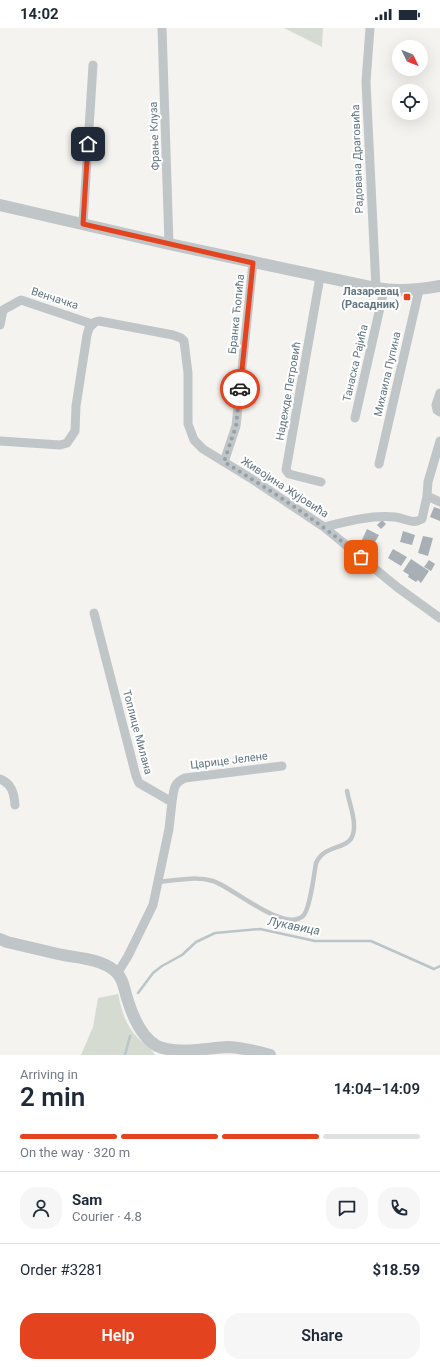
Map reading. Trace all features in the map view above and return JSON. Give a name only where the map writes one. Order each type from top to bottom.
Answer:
[{"type":"street","name":"Фрање Клуза","points":[[162,28],[169,244]]},
{"type":"street","name":"Радована Драговића","points":[[370,28],[366,82],[380,289]]},
{"type":"street","points":[[83,224],[93,65]]},
{"type":"street","points":[[0,205],[253,263],[380,289],[399,291],[419,290],[440,286]]},
{"type":"street","name":"Бранка Ћопића","points":[[224,462],[236,426],[253,263]]},
{"type":"street","name":"Надежде Петровић","points":[[320,277],[286,470],[289,474],[321,482]]},
{"type":"street","name":"Танаска Рајића","points":[[355,418],[380,289]]},
{"type":"street","name":"Михаила Пупина","points":[[379,464],[419,290]]},
{"type":"street","name":"Венчачка","points":[[0,326],[3,310],[22,300],[92,324]]},
{"type":"street","name":"Живојина Жујовића","points":[[92,324],[99,321],[173,335],[181,338],[184,341],[188,373],[188,424],[194,440],[203,449],[255,481],[324,527],[397,587],[440,618]]},
{"type":"street","points":[[0,441],[60,445],[67,442],[71,438],[75,431],[76,406],[86,335],[92,324]]},
{"type":"street","points":[[440,393],[436,405],[437,410],[440,412]]},
{"type":"street","points":[[324,527],[364,518],[396,517],[411,522],[417,522],[422,519],[427,496],[428,482],[440,441]]},
{"type":"street","points":[[427,496],[440,502]]},
{"type":"street","name":"Топлице Милана","points":[[94,613],[136,776],[139,783],[172,802]]},
{"type":"street","name":"Царице Јелене","points":[[172,802],[176,784],[179,780],[185,778],[282,766]]},
{"type":"street","points":[[0,779],[8,782],[15,794],[15,805]]},
{"type":"street","points":[[117,974],[128,956],[153,905],[169,829],[172,802]]},
{"type":"street","points":[[0,939],[58,954],[104,963],[122,978],[128,1002],[138,1025],[146,1037],[156,1046],[167,1050],[184,1051],[230,1047],[270,1055]]},
{"type":"lane","points":[[159,882],[192,879],[209,880],[219,883],[258,908],[291,920],[300,918],[307,912],[318,859],[326,851],[346,844],[353,837],[354,822],[347,791]]},
{"type":"shaded area","points":[[284,28],[323,28],[322,47]]},
{"type":"shaded area","points":[[118,994],[123,1013],[131,1030],[150,1048],[155,1055],[81,1055],[93,1027],[98,998]]},
{"type":"building","points":[[434,507],[440,509],[440,521],[430,517]]},
{"type":"building","points":[[382,520],[386,524],[381,529],[377,525]]},
{"type":"building","points":[[367,529],[379,535],[372,547],[361,542]]},
{"type":"building","points":[[403,531],[415,535],[412,545],[400,542]]},
{"type":"building","points":[[423,536],[433,538],[428,556],[418,553]]},
{"type":"building","points":[[393,549],[407,557],[401,566],[388,558]]},
{"type":"building","points":[[411,559],[429,571],[421,583],[418,580],[416,582],[408,577],[409,575],[403,571]]},
{"type":"building","points":[[429,560],[435,564],[431,571],[424,567]]},
{"type":"waterway","name":"Лукавица","points":[[138,993],[153,973],[162,966],[182,955],[196,942],[215,933],[260,929],[315,941],[371,941],[434,969],[440,966]]},
{"type":"waterway","name":"Лукавица","points":[[125,1055],[130,1036]]},
{"type":"way so far","points":[[240,389],[236,426],[224,462],[324,527],[361,557]]},
{"type":"place","name":"Лазаревац (Расадник)","points":[[407,297]]},
{"type":"route","points":[[88,144],[83,224],[253,263],[240,389]]}]
